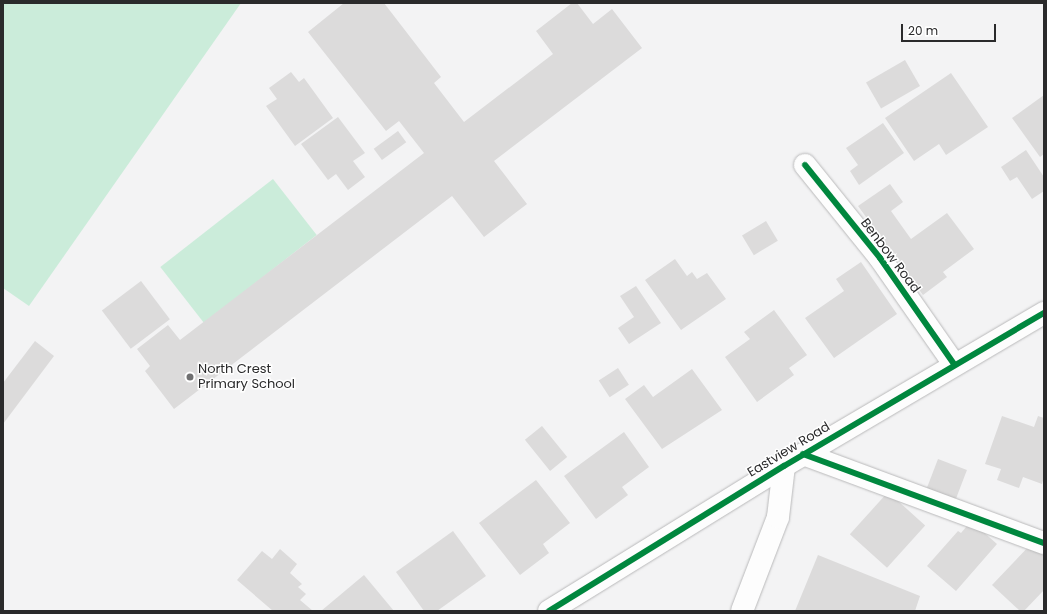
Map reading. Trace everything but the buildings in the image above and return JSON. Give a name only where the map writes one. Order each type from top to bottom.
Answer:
[{"type":"street","name":"Benbow Road","points":[[805,165],[880,258],[954,364]]},
{"type":"street","name":"Eastview Road","points":[[549,611],[803,454],[954,364],[1044,313]]},
{"type":"street","points":[[803,454],[1044,542]]},
{"type":"street","points":[[742,611],[778,518],[784,466]]},
{"type":"green space","points":[[3,3],[241,3],[29,306],[3,288]]},
{"type":"green space","points":[[273,179],[317,235],[204,323],[160,267]]},
{"type":"cycle path","points":[[805,165],[880,258],[954,364]]},
{"type":"cycle path","points":[[549,611],[784,466],[1044,313]]},
{"type":"cycle path","points":[[803,454],[1044,543]]},
{"type":"place","name":"North Crest Primary School","points":[[190,377]]}]
